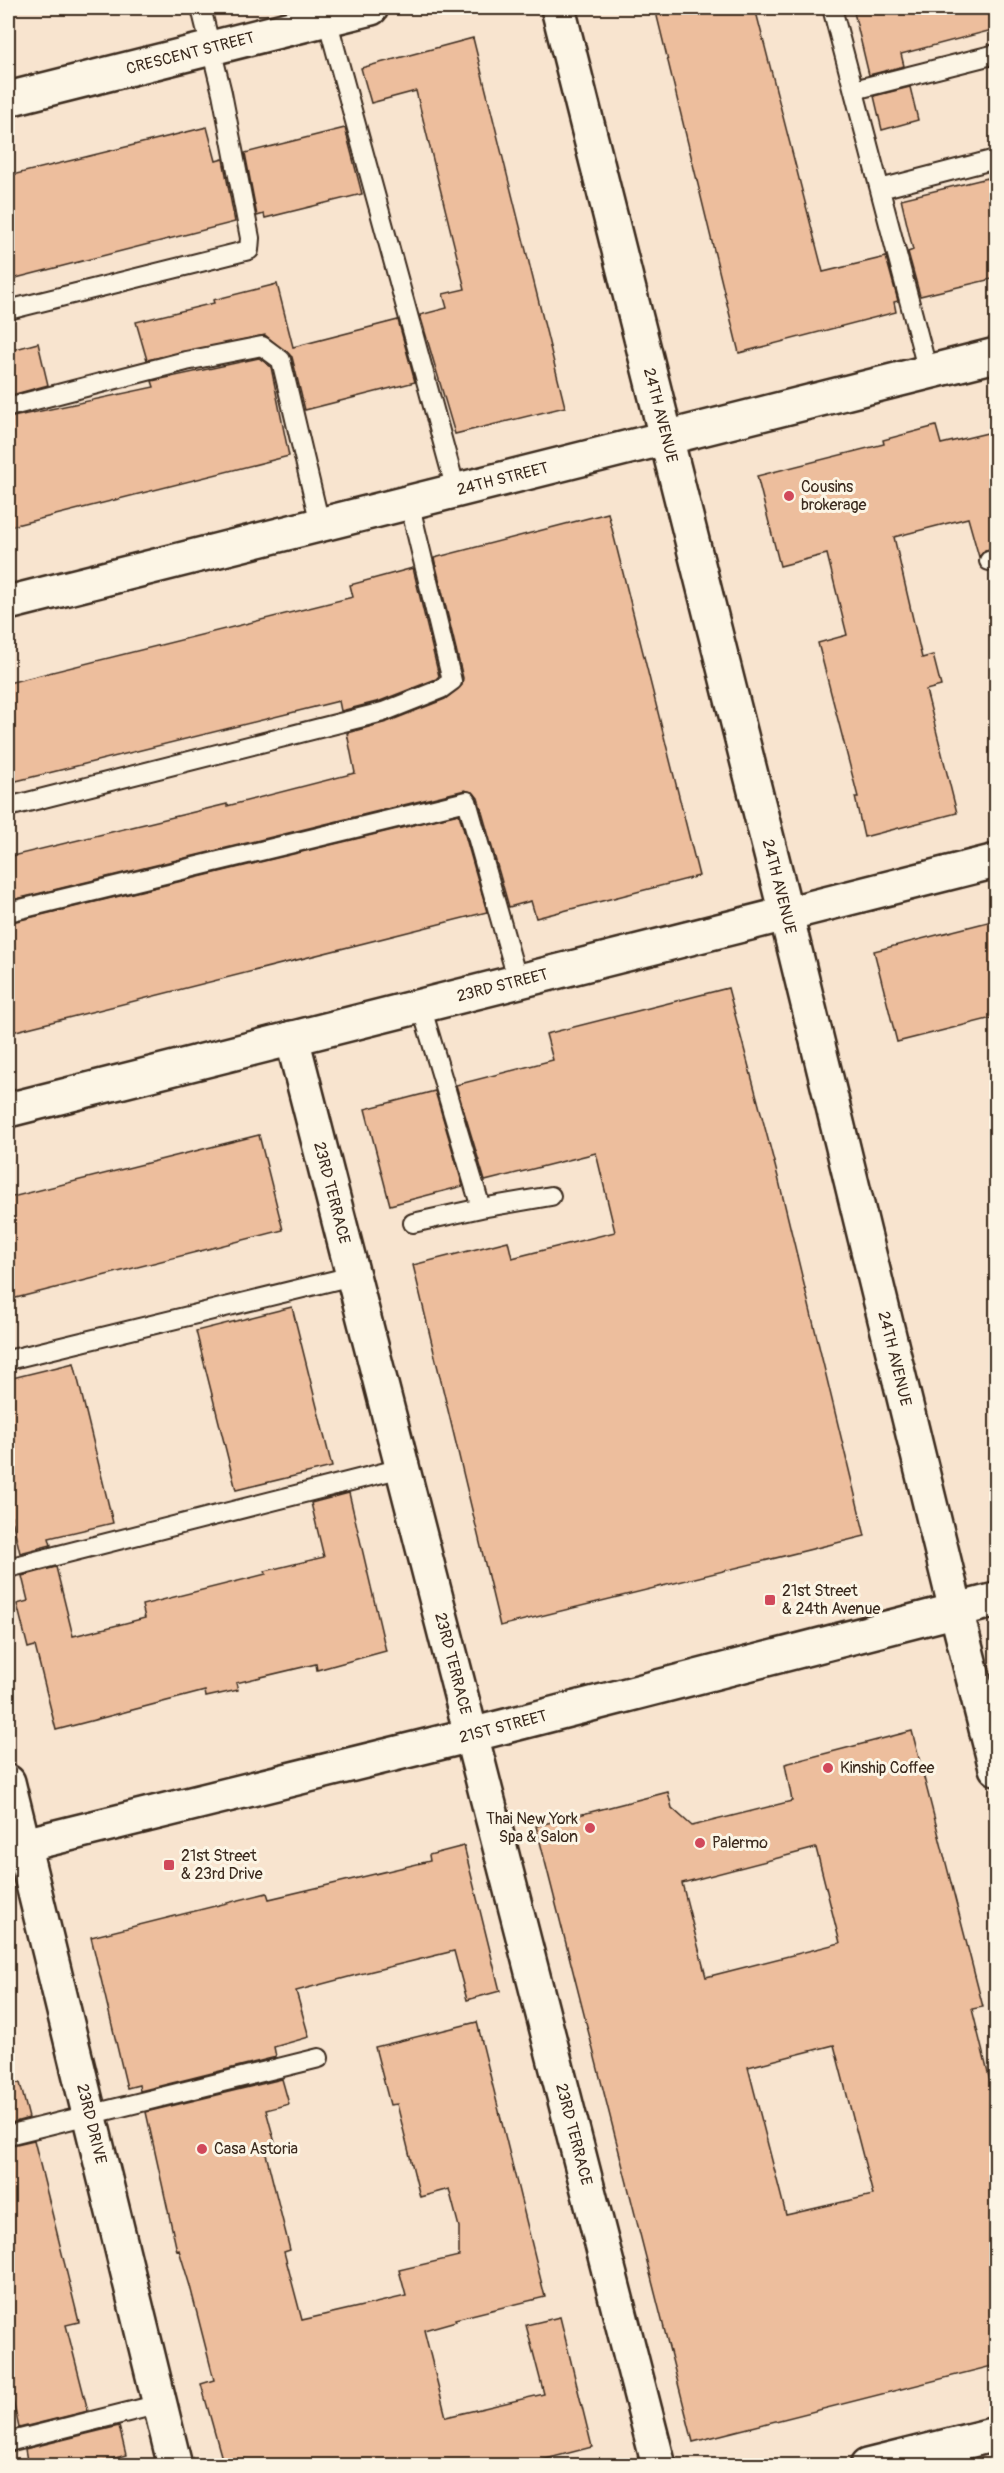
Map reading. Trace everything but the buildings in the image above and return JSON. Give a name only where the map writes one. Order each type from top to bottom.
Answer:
[{"type":"street","name":"CRESCENT STREET","points":[[8,99],[371,8]]},
{"type":"street","name":"24TH AVENUE","points":[[558,8],[786,914],[996,1768]]},
{"type":"street","name":"24TH STREET","points":[[8,603],[996,355]]},
{"type":"street","name":"23RD STREET","points":[[8,1110],[996,861]]},
{"type":"street","name":"23RD TERRACE","points":[[292,1038],[659,2466]]},
{"type":"street","name":"21ST STREET","points":[[15,1847],[471,1735],[996,1600]]},
{"type":"street","name":"23RD DRIVE","points":[[8,1782],[15,1847],[89,2115],[176,2466]]},
{"type":"street","points":[[867,2466],[996,2434]]},
{"type":"lane","points":[[8,309],[249,250],[250,238],[201,8]]},
{"type":"lane","points":[[832,8],[928,372]]},
{"type":"lane","points":[[327,19],[456,490]]},
{"type":"lane","points":[[854,90],[996,54]]},
{"type":"lane","points":[[880,189],[996,159]]},
{"type":"lane","points":[[8,407],[186,361],[262,346],[281,360],[320,524]]},
{"type":"lane","points":[[8,807],[383,712],[441,689],[452,681],[409,502]]},
{"type":"lane","points":[[8,912],[467,801],[518,982]]},
{"type":"lane","points":[[421,1006],[481,1208]]},
{"type":"lane","points":[[413,1223],[551,1196]]},
{"type":"lane","points":[[8,1360],[352,1276]]},
{"type":"lane","points":[[8,1568],[402,1468]]},
{"type":"lane","points":[[8,2135],[319,2058]]},
{"type":"lane","points":[[8,2442],[160,2404]]},
{"type":"place","name":"Cousins brokerage","points":[[789,496]]},
{"type":"place","name":"21st Street & 24th Avenue","points":[[770,1600]]},
{"type":"place","name":"Kinship Coffee","points":[[828,1768]]},
{"type":"place","name":"Thai New York Spa & Salon","points":[[590,1828]]},
{"type":"place","name":"Palermo","points":[[700,1843]]},
{"type":"place","name":"21st Street & 23rd Drive","points":[[169,1865]]},
{"type":"place","name":"Casa Astoria","points":[[202,2149]]}]
